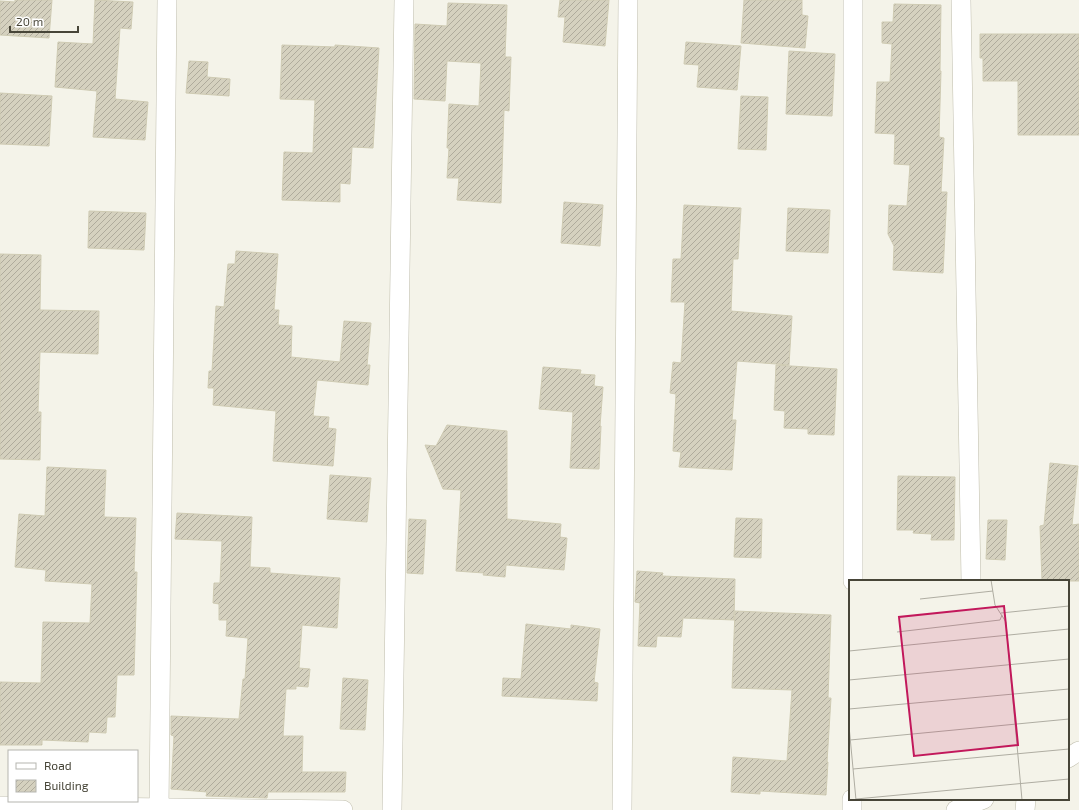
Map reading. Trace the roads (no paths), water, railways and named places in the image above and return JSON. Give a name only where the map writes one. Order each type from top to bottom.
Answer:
[{"type":"street","points":[[159,809],[167,0]]},
{"type":"street","points":[[392,810],[404,0]]},
{"type":"street","points":[[622,810],[628,0]]},
{"type":"street","points":[[853,580],[854,0]]},
{"type":"street","points":[[961,0],[971,580]]},
{"type":"street","points":[[1069,757],[1079,751]]},
{"type":"street","points":[[956,810],[981,800]]},
{"type":"street","points":[[0,806],[343,810]]}]
